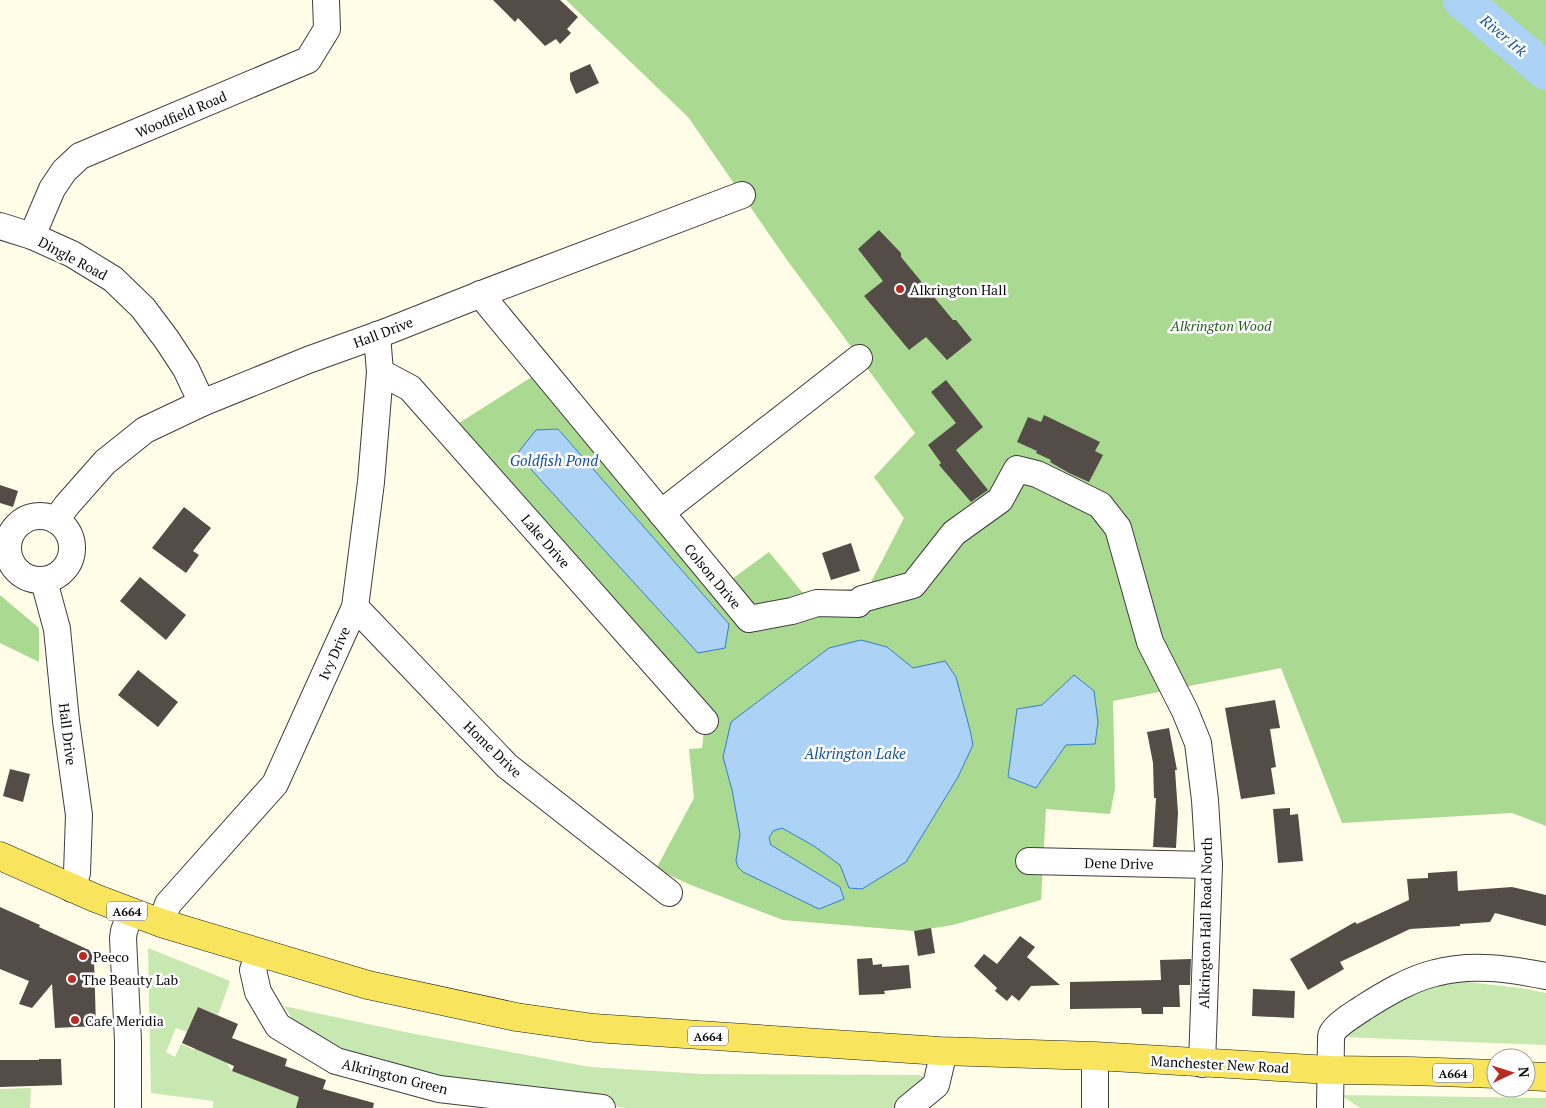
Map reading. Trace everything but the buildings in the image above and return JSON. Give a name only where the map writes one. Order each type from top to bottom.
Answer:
[{"type":"main road","name":"A664","points":[[0,856],[72,888],[161,923],[368,986],[516,1017],[594,1028],[944,1051]]},
{"type":"main road","name":"Manchester New Road","points":[[944,1051],[1095,1056],[1202,1064],[1330,1070],[1486,1074]]},
{"type":"street","name":"Woodfield Road","points":[[32,236],[52,190],[64,171],[80,156],[308,60],[327,29],[326,0]]},
{"type":"street","name":"Hall Drive","points":[[56,520],[105,462],[146,430],[202,403],[308,360],[742,195]]},
{"type":"street","name":"Dingle Road","points":[[0,226],[32,236],[72,254],[112,279],[143,308],[167,340],[186,369],[202,403]]},
{"type":"street","name":"Colson Drive","points":[[480,294],[749,619],[792,611],[817,603],[858,604],[862,598],[912,585],[954,533],[1000,500],[1017,469]]},
{"type":"street","name":"Ivy Drive","points":[[161,923],[168,904],[275,784],[355,607],[371,482],[380,372],[377,335]]},
{"type":"street","points":[[661,513],[859,358]]},
{"type":"street","name":"Lake Drive","points":[[380,372],[410,388],[705,721]]},
{"type":"street","name":"Alkrington Hall Road North","points":[[1017,469],[1037,474],[1100,505],[1118,528],[1150,642],[1185,711],[1198,743],[1205,800],[1209,865],[1202,1064]]},
{"type":"street","points":[[30,517],[48,517],[56,520],[64,526],[70,535],[73,545],[69,564],[54,578],[37,581],[24,576],[5,560],[11,534],[22,521],[30,517]]},
{"type":"street","name":"Hall Drive","points":[[44,581],[57,629],[66,721],[79,815],[77,873],[72,888]]},
{"type":"street","name":"Home Drive","points":[[355,607],[507,766],[669,893]]},
{"type":"street","name":"Dene Drive","points":[[1029,861],[1209,865]]},
{"type":"street","points":[[128,1108],[128,1041],[123,938],[131,912]]},
{"type":"street","name":"Alkrington Green","points":[[259,952],[253,970],[255,982],[258,992],[278,1026],[336,1061],[439,1089],[602,1108]]},
{"type":"street","points":[[1330,1108],[1330,1039],[1333,1031],[1376,1000],[1436,972],[1490,968],[1515,970],[1546,976]]},
{"type":"street","points":[[908,1108],[936,1085],[944,1051]]},
{"type":"street","points":[[1095,1056],[1095,1108]]},
{"type":"green space","name":"Alkrington Wood","points":[[566,0],[1546,0],[1546,826],[1512,813],[1342,823],[1281,668],[1113,701],[1115,789],[1110,814],[1046,809],[1041,900],[953,925],[914,931],[783,920],[691,885],[656,869],[694,798],[689,749],[702,748],[705,721],[448,430],[538,373],[725,584],[769,552],[802,592],[868,588],[904,518],[874,477],[915,433],[787,260],[688,117]]},
{"type":"green space","points":[[0,595],[39,628],[39,662],[0,643]]},
{"type":"green space","points":[[148,948],[230,981],[218,1015],[198,1007],[187,1032],[176,1028],[166,1052],[175,1057],[181,1044],[194,1050],[199,1039],[226,1062],[232,1071],[300,1096],[302,1108],[213,1108],[213,1101],[151,1093]]},
{"type":"green space","points":[[1448,980],[1521,988],[1546,993],[1546,1045],[1341,1037],[1382,1004]]},
{"type":"green space","points":[[284,1006],[405,1032],[590,1067],[703,1074],[920,1075],[936,1085],[908,1108],[627,1108],[412,1081],[308,1044]]},
{"type":"green space","points":[[31,1088],[30,1108],[0,1108],[0,1089]]},
{"type":"green space","points":[[1341,1095],[1546,1098],[1546,1108],[1360,1108]]},
{"type":"water","name":"Goldfish Pond","points":[[558,429],[729,624],[725,648],[698,653],[517,454],[536,430]]},
{"type":"water","name":"Alkrington Lake","points":[[861,640],[887,647],[913,668],[945,661],[956,677],[973,745],[958,777],[906,862],[862,889],[849,888],[840,865],[814,846],[782,828],[773,831],[769,838],[771,845],[840,887],[844,899],[819,909],[743,872],[738,867],[736,861],[740,834],[732,790],[723,757],[731,722],[829,648]]},
{"type":"water","points":[[1074,675],[1094,691],[1098,722],[1095,744],[1066,745],[1036,788],[1008,777],[1017,709],[1042,705]]},
{"type":"waterway","name":"River Irk","points":[[1462,0],[1546,71]]},
{"type":"place","name":"Alkrington Hall","points":[[900,289]]},
{"type":"place","name":"Peeco","points":[[83,956]]},
{"type":"place","name":"The Beauty Lab","points":[[72,979]]},
{"type":"place","name":"Cafe Meridia","points":[[75,1020]]}]
